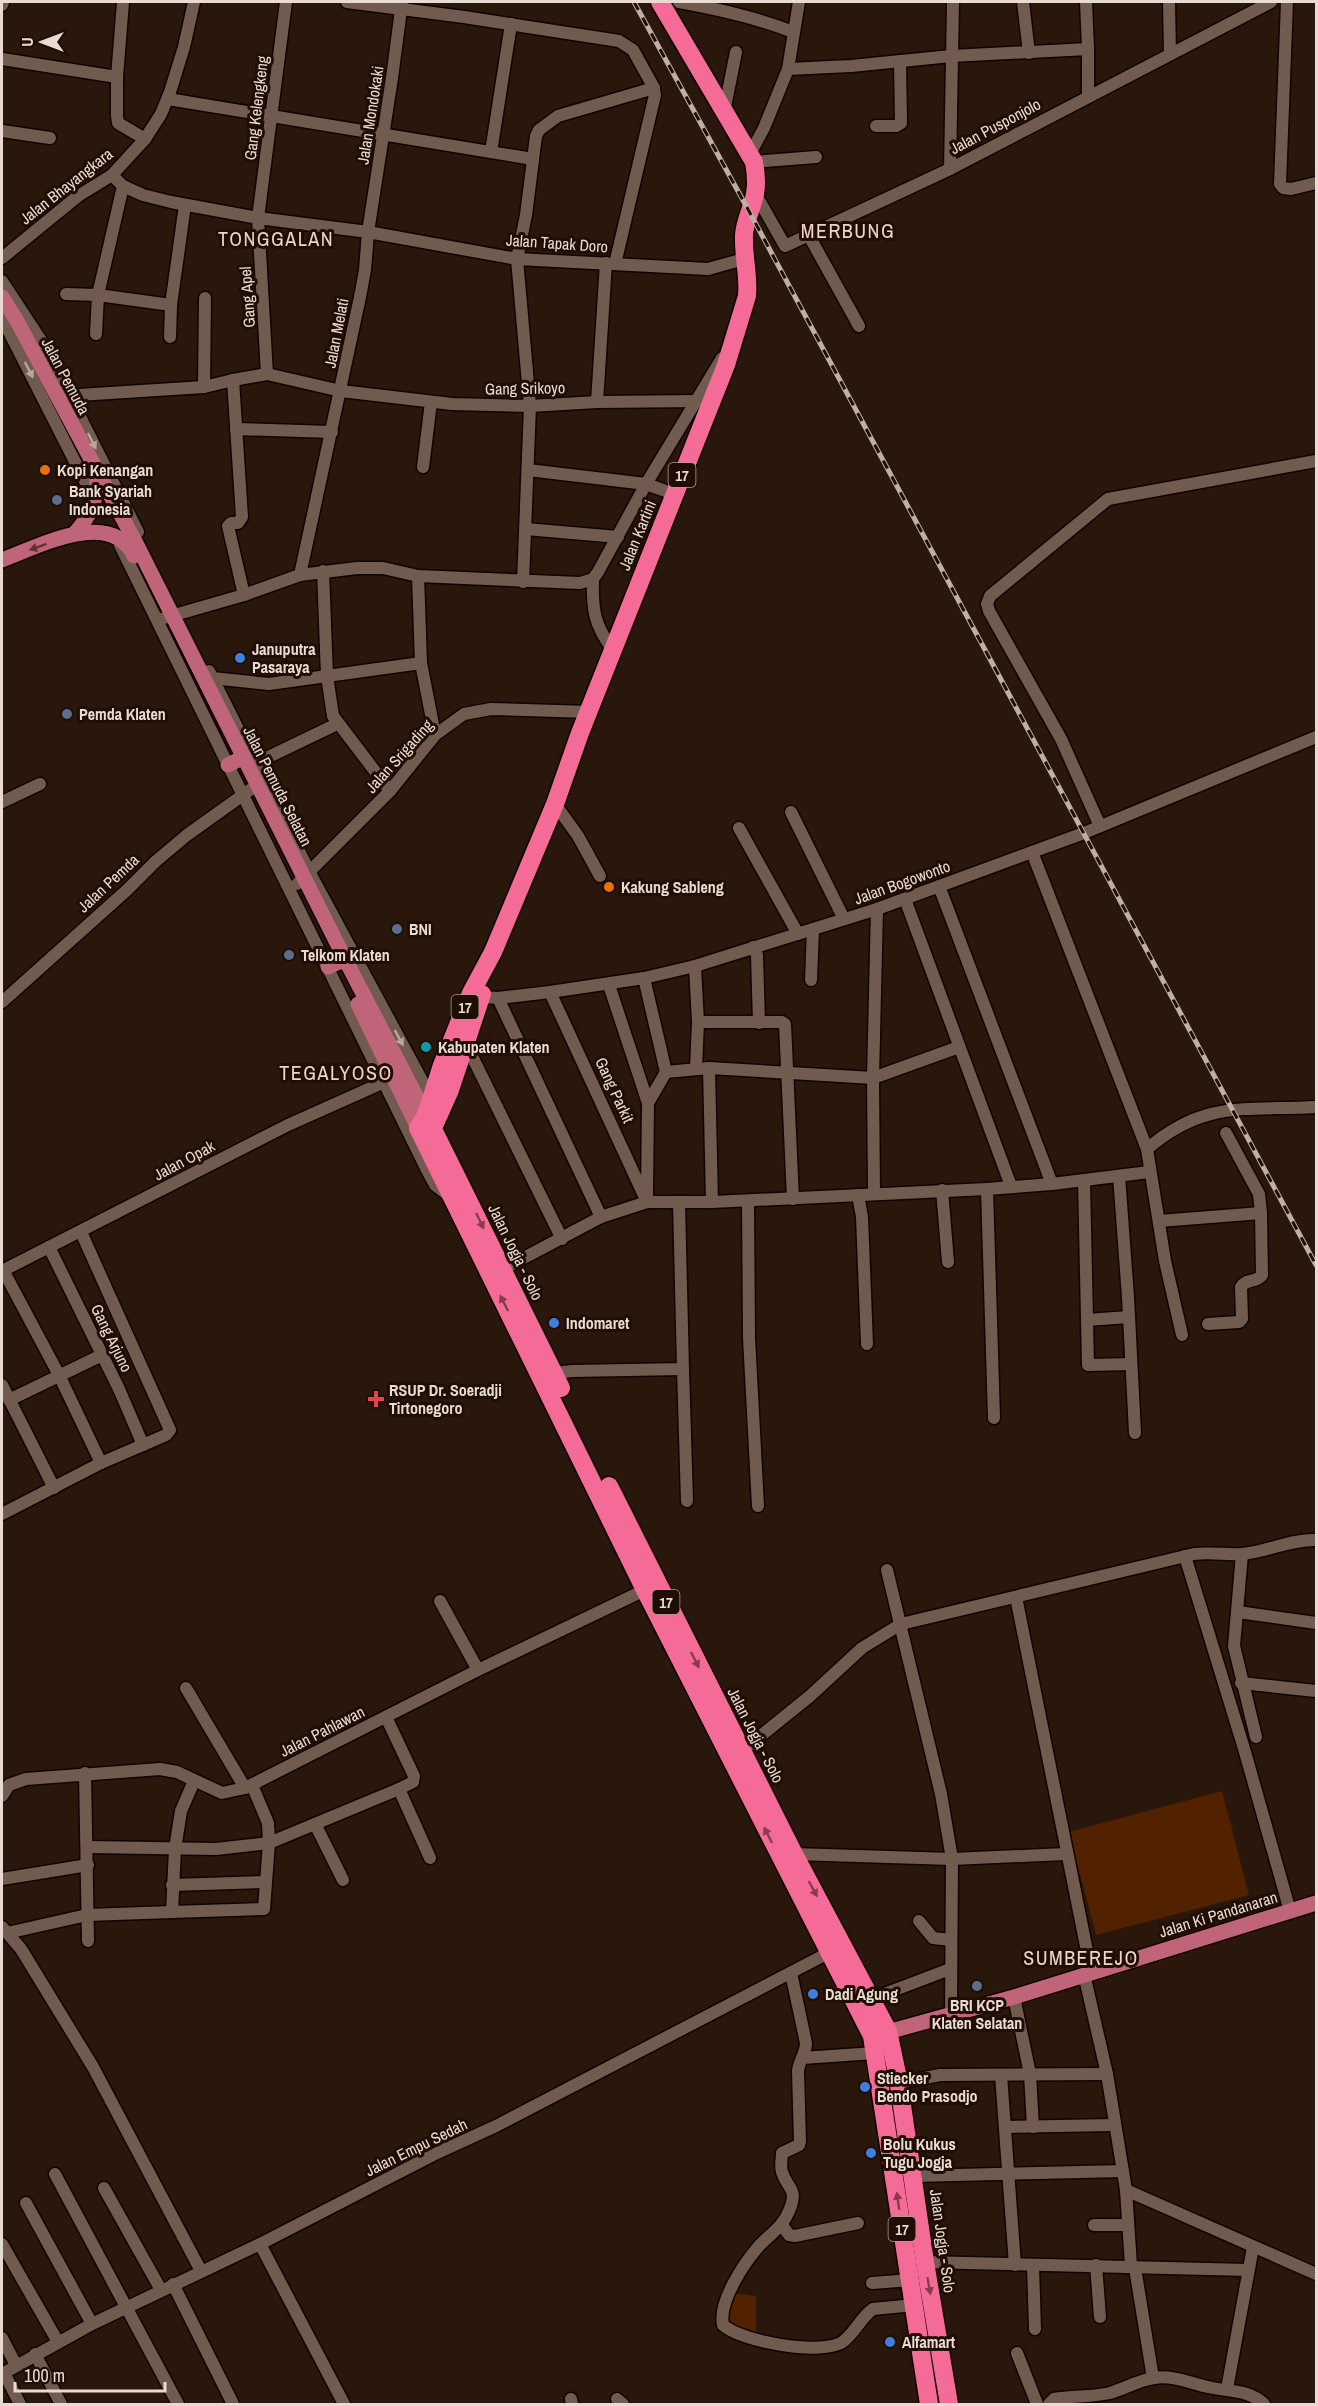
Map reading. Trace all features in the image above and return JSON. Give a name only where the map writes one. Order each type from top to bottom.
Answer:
[{"type":"highway","name":"Jalan Kartini","points":[[430,1119],[442,1065],[471,993],[493,952],[555,804],[674,494],[702,401],[734,341],[747,296],[748,285],[744,259],[745,220],[755,193],[757,180],[752,158],[660,2]]},
{"type":"highway","name":"Jalan Kartini","points":[[430,1119],[490,997],[493,952]]},
{"type":"highway","name":"Jalan Jogja - Solo","points":[[430,1119],[451,1198],[549,1376]]},
{"type":"highway","name":"Jalan Jogja - Solo","points":[[430,1119],[503,1269],[549,1376],[651,1587],[836,1949],[871,1999],[929,2404]]},
{"type":"highway","name":"Jalan Jogja - Solo","points":[[651,1587],[742,1751],[794,1854],[899,2082],[925,2262],[949,2404]]},
{"type":"main road","name":"Jalan Pemuda","points":[[2,297],[63,396],[97,473]]},
{"type":"main road","points":[[75,533],[86,521],[95,501],[97,473]]},
{"type":"main road","name":"Jalan Pemuda Selatan","points":[[97,473],[172,615],[241,761],[250,789],[304,878],[341,961],[357,1004],[394,1078],[430,1119]]},
{"type":"main road","points":[[2,560],[75,533],[102,533],[117,538]]},
{"type":"main road","name":"Jalan Pemuda Selatan","points":[[117,538],[131,550],[172,615]]},
{"type":"main road","name":"Jalan Ki Pandanaran","points":[[878,2040],[951,2014],[1317,1903]]},
{"type":"street","points":[[123,2],[117,77],[118,123],[145,139]]},
{"type":"street","name":"Jalan Bhayangkara","points":[[2,258],[78,196],[112,175],[145,139],[168,99],[184,47],[194,2]]},
{"type":"street","name":"Gang Kelengkeng","points":[[258,218],[286,2]]},
{"type":"street","points":[[346,2],[401,6],[619,41],[633,50],[654,88],[654,106],[611,264],[597,402]]},
{"type":"street","points":[[679,2],[729,10],[793,32]]},
{"type":"street","points":[[799,2],[788,69],[752,158],[816,157]]},
{"type":"street","points":[[950,169],[953,2]]},
{"type":"street","points":[[1023,2],[1029,53]]},
{"type":"street","points":[[1086,2],[1088,96]]},
{"type":"street","points":[[1168,2],[1170,54]]},
{"type":"street","name":"Jalan Pusponjolo","points":[[755,193],[785,246],[950,169],[1271,2]]},
{"type":"street","points":[[1287,2],[1280,184],[1283,188],[1291,189],[1317,183]]},
{"type":"street","name":"Jalan Mondokaki","points":[[368,232],[401,6]]},
{"type":"street","points":[[491,152],[511,24]]},
{"type":"street","points":[[788,69],[951,56],[1088,50]]},
{"type":"street","points":[[724,112],[736,52]]},
{"type":"street","points":[[2,59],[117,77]]},
{"type":"street","points":[[876,126],[900,126],[900,61]]},
{"type":"street","points":[[524,582],[530,406],[517,259],[539,130],[558,116],[654,88]]},
{"type":"street","points":[[168,99],[533,159]]},
{"type":"street","points":[[2,131],[50,138]]},
{"type":"street","points":[[112,175],[123,186],[143,195],[185,205],[258,218],[368,232]]},
{"type":"street","points":[[96,334],[98,295],[123,186]]},
{"type":"street","points":[[170,337],[171,305],[185,205]]},
{"type":"street","name":"Gang Apel","points":[[258,218],[267,374]]},
{"type":"street","name":"Jalan Tapak Doro","points":[[368,232],[517,259],[708,269],[744,259]]},
{"type":"street","name":"Jalan Melati","points":[[300,575],[365,270],[368,232]]},
{"type":"street","points":[[808,234],[859,326]]},
{"type":"street","points":[[2,281],[44,345],[63,396],[172,615],[212,678],[241,761]]},
{"type":"street","points":[[66,294],[98,295],[171,305]]},
{"type":"street","points":[[204,387],[205,298]]},
{"type":"street","points":[[2,318],[95,501]]},
{"type":"street","points":[[63,396],[204,387],[267,374]]},
{"type":"street","name":"Gang Srikoyo","points":[[267,374],[341,391],[431,402],[530,406],[597,402],[702,401]]},
{"type":"street","points":[[233,380],[242,518],[241,521],[228,526],[244,595]]},
{"type":"street","points":[[614,650],[597,625],[593,608],[593,579],[646,484],[702,401]]},
{"type":"street","points":[[423,466],[431,402]]},
{"type":"street","points":[[236,429],[332,432]]},
{"type":"street","points":[[1100,826],[1061,740],[989,611],[987,604],[990,596],[1108,499],[1317,461]]},
{"type":"street","points":[[528,471],[646,484],[674,494]]},
{"type":"street","points":[[526,529],[618,537]]},
{"type":"street","points":[[117,538],[304,878]]},
{"type":"street","points":[[172,615],[244,595],[300,575],[323,571],[383,568],[418,576],[524,582],[580,583],[593,579]]},
{"type":"street","points":[[323,571],[327,676],[331,708],[337,724],[390,791]]},
{"type":"street","points":[[418,576],[421,663],[435,735]]},
{"type":"street","points":[[212,678],[269,684],[421,663]]},
{"type":"street","name":"Jalan Srigading","points":[[304,878],[390,791],[435,735],[465,714],[477,710],[589,712]]},
{"type":"street","points":[[241,761],[337,724]]},
{"type":"street","name":"Jalan Bogowonto","points":[[490,997],[609,985],[644,978],[694,966],[798,934],[877,909],[1032,852],[1317,736]]},
{"type":"street","points":[[2,802],[40,784]]},
{"type":"street","points":[[250,789],[341,961],[430,1119]]},
{"type":"street","name":"Jalan Pemda","points":[[2,1002],[127,890],[156,861],[250,789]]},
{"type":"street","points":[[555,804],[578,836],[600,876]]},
{"type":"street","points":[[791,812],[844,919]]},
{"type":"street","points":[[739,828],[798,934]]},
{"type":"street","points":[[1032,852],[1146,1149],[1174,1305],[1182,1335]]},
{"type":"street","points":[[939,886],[1052,1184]]},
{"type":"street","points":[[905,899],[1011,1186]]},
{"type":"street","points":[[874,1193],[873,1078],[877,909]]},
{"type":"street","points":[[812,981],[813,929]]},
{"type":"street","points":[[753,947],[757,955],[759,1023]]},
{"type":"street","points":[[694,966],[698,1023],[696,1068]]},
{"type":"street","points":[[644,978],[666,1072],[648,1103]]},
{"type":"street","points":[[609,985],[648,1103],[647,1201]]},
{"type":"street","name":"Gang Parkit","points":[[550,992],[647,1201]]},
{"type":"street","points":[[490,997],[601,1217]]},
{"type":"street","points":[[357,1004],[394,1078],[435,1185],[451,1198]]},
{"type":"street","points":[[698,1023],[782,1022],[784,1024],[793,1199]]},
{"type":"street","points":[[466,1044],[562,1239]]},
{"type":"street","points":[[666,1072],[709,1068],[873,1078],[959,1047]]},
{"type":"street","points":[[709,1068],[712,1202]]},
{"type":"street","name":"Jalan Opak","points":[[2,1270],[81,1232],[278,1130],[394,1078]]},
{"type":"street","points":[[1146,1149],[1177,1127],[1226,1109],[1317,1107]]},
{"type":"street","points":[[1208,1324],[1242,1320],[1241,1287],[1246,1281],[1257,1279],[1262,1275],[1259,1194],[1226,1133]]},
{"type":"street","points":[[503,1269],[601,1217],[647,1201],[678,1203],[748,1201],[987,1189],[1052,1184],[1149,1172]]},
{"type":"street","points":[[1119,1176],[1135,1433]]},
{"type":"street","points":[[1084,1180],[1088,1365],[1131,1364]]},
{"type":"street","points":[[987,1189],[994,1418]]},
{"type":"street","points":[[942,1190],[948,1262]]},
{"type":"street","points":[[858,1195],[862,1217],[867,1344]]},
{"type":"street","points":[[748,1201],[749,1338],[758,1506]]},
{"type":"street","points":[[678,1203],[687,1501]]},
{"type":"street","points":[[1159,1221],[1261,1213]]},
{"type":"street","points":[[2,1515],[101,1463],[166,1436],[170,1430],[81,1232]]},
{"type":"street","name":"Gang Arjuno","points":[[49,1247],[143,1445]]},
{"type":"street","points":[[2,1270],[59,1376],[101,1463]]},
{"type":"street","points":[[1087,1320],[1129,1317]]},
{"type":"street","points":[[9,1400],[102,1355]]},
{"type":"street","points":[[549,1376],[683,1369]]},
{"type":"street","points":[[2,1385],[54,1488]]},
{"type":"street","points":[[742,1751],[810,1696],[862,1648],[901,1624],[1185,1556],[1211,1552],[1242,1554],[1297,1541],[1317,1540]]},
{"type":"street","points":[[1242,1554],[1234,1646],[1241,1683],[1256,1737]]},
{"type":"street","points":[[1185,1556],[1245,1752],[1290,1911]]},
{"type":"street","points":[[887,1570],[941,1794],[952,1859],[951,2014]]},
{"type":"street","name":"Jalan Pahlawan","points":[[2,1796],[9,1785],[17,1781],[85,1773],[160,1769],[177,1772],[222,1793],[249,1787],[478,1670],[651,1587]]},
{"type":"street","points":[[1016,1597],[1107,2074],[1126,2190],[1133,2267],[1153,2378]]},
{"type":"street","points":[[440,1601],[478,1670]]},
{"type":"street","points":[[1238,1612],[1317,1623]]},
{"type":"street","points":[[1241,1683],[1317,1691]]},
{"type":"street","points":[[4,1930],[87,1915],[263,1910],[269,1843],[268,1823],[249,1787],[186,1688]]},
{"type":"street","points":[[88,1847],[216,1849],[269,1843],[399,1790],[413,1782],[414,1776],[386,1717]]},
{"type":"street","points":[[85,1773],[88,1941]]},
{"type":"street","points":[[172,1912],[174,1849],[181,1811],[194,1781]]},
{"type":"street","points":[[399,1790],[430,1858]]},
{"type":"street","points":[[315,1824],[344,1880]]},
{"type":"street","points":[[794,1854],[952,1859],[1066,1854]]},
{"type":"street","points":[[2,1879],[88,1865]]},
{"type":"street","points":[[172,1885],[265,1882]]},
{"type":"street","points":[[919,1921],[933,1938],[951,1940]]},
{"type":"street","points":[[4,1930],[21,1949],[93,2067],[201,2271]]},
{"type":"street","name":"Jalan Empu Sedah","points":[[3,2374],[35,2354],[127,2306],[260,2244],[496,2126],[836,1949]]},
{"type":"street","points":[[871,1999],[950,1970]]},
{"type":"street","points":[[791,1973],[806,2043],[798,2072],[800,2141],[799,2145],[782,2154],[782,2174],[793,2189],[793,2198],[782,2225],[760,2244],[735,2282],[725,2301],[721,2316],[725,2327],[735,2333],[796,2347],[825,2348],[840,2343],[848,2337],[873,2309],[914,2305]]},
{"type":"street","points":[[1014,1996],[1030,2074],[1033,2127]]},
{"type":"street","points":[[802,2058],[878,2040]]},
{"type":"street","points":[[899,2082],[940,2075],[1107,2074]]},
{"type":"street","points":[[1001,2075],[1015,2265]]},
{"type":"street","points":[[1005,2127],[1114,2125]]},
{"type":"street","points":[[914,2176],[1123,2171]]},
{"type":"street","points":[[55,2174],[178,2404]]},
{"type":"street","points":[[104,2188],[161,2290]]},
{"type":"street","points":[[1126,2190],[1317,2274]]},
{"type":"street","points":[[26,2203],[92,2324]]},
{"type":"street","points":[[782,2225],[789,2235],[795,2236],[858,2223]]},
{"type":"street","points":[[1095,2226],[1128,2225]]},
{"type":"street","points":[[2,2244],[58,2342]]},
{"type":"street","points":[[260,2244],[344,2404]]},
{"type":"street","points":[[1227,2389],[1253,2247]]},
{"type":"street","points":[[925,2262],[1248,2270]]},
{"type":"street","points":[[1033,2265],[1035,2329]]},
{"type":"street","points":[[1096,2265],[1100,2317]]},
{"type":"street","points":[[872,2283],[911,2280]]},
{"type":"street","points":[[173,2284],[233,2404]]},
{"type":"street","points":[[2,2338],[16,2365]]},
{"type":"street","points":[[1017,2353],[1037,2404]]},
{"type":"street","points":[[35,2354],[61,2404]]},
{"type":"street","points":[[3,2374],[20,2404]]},
{"type":"street","points":[[1049,2404],[1054,2399],[1108,2393],[1153,2378],[1181,2379],[1209,2387],[1241,2391],[1256,2397],[1264,2404]]},
{"type":"shaded area","points":[[1222,1791],[1249,1895],[1096,1935],[1069,1832]]},
{"type":"shaded area","points":[[729,2293],[756,2296],[756,2333],[741,2333],[728,2325]]},
{"type":"railway","points":[[634,2],[750,213],[1316,1265]]},
{"type":"place","name":"Kopi Kenangan","points":[[45,470]]},
{"type":"place","name":"Bank Syariah Indonesia","points":[[57,500]]},
{"type":"place","name":"Januputra Pasaraya","points":[[240,658]]},
{"type":"place","name":"Pemda Klaten","points":[[67,714]]},
{"type":"place","name":"Kakung Sableng","points":[[609,887]]},
{"type":"place","name":"BNI","points":[[397,929]]},
{"type":"place","name":"Telkom Klaten","points":[[289,955]]},
{"type":"place","name":"Kabupaten Klaten","points":[[426,1047]]},
{"type":"place","name":"Indomaret","points":[[554,1323]]},
{"type":"place","name":"RSUP Dr. Soeradji Tirtonegoro","points":[[376,1399]]},
{"type":"place","name":"BRI KCP Klaten Selatan","points":[[977,1986]]},
{"type":"place","name":"Dadi Agung","points":[[813,1994]]},
{"type":"place","name":"Stiecker Bendo Prasodjo","points":[[865,2087]]},
{"type":"place","name":"Bolu Kukus Tugu Jogja","points":[[871,2153]]},
{"type":"place","name":"Alfamart","points":[[890,2342]]},
{"type":"district","name":"MERBUNG","points":[[848,230]]},
{"type":"district","name":"TONGGALAN","points":[[276,238]]},
{"type":"district","name":"TEGALYOSO","points":[[336,1072]]},
{"type":"district","name":"SUMBEREJO","points":[[1081,1957]]}]
